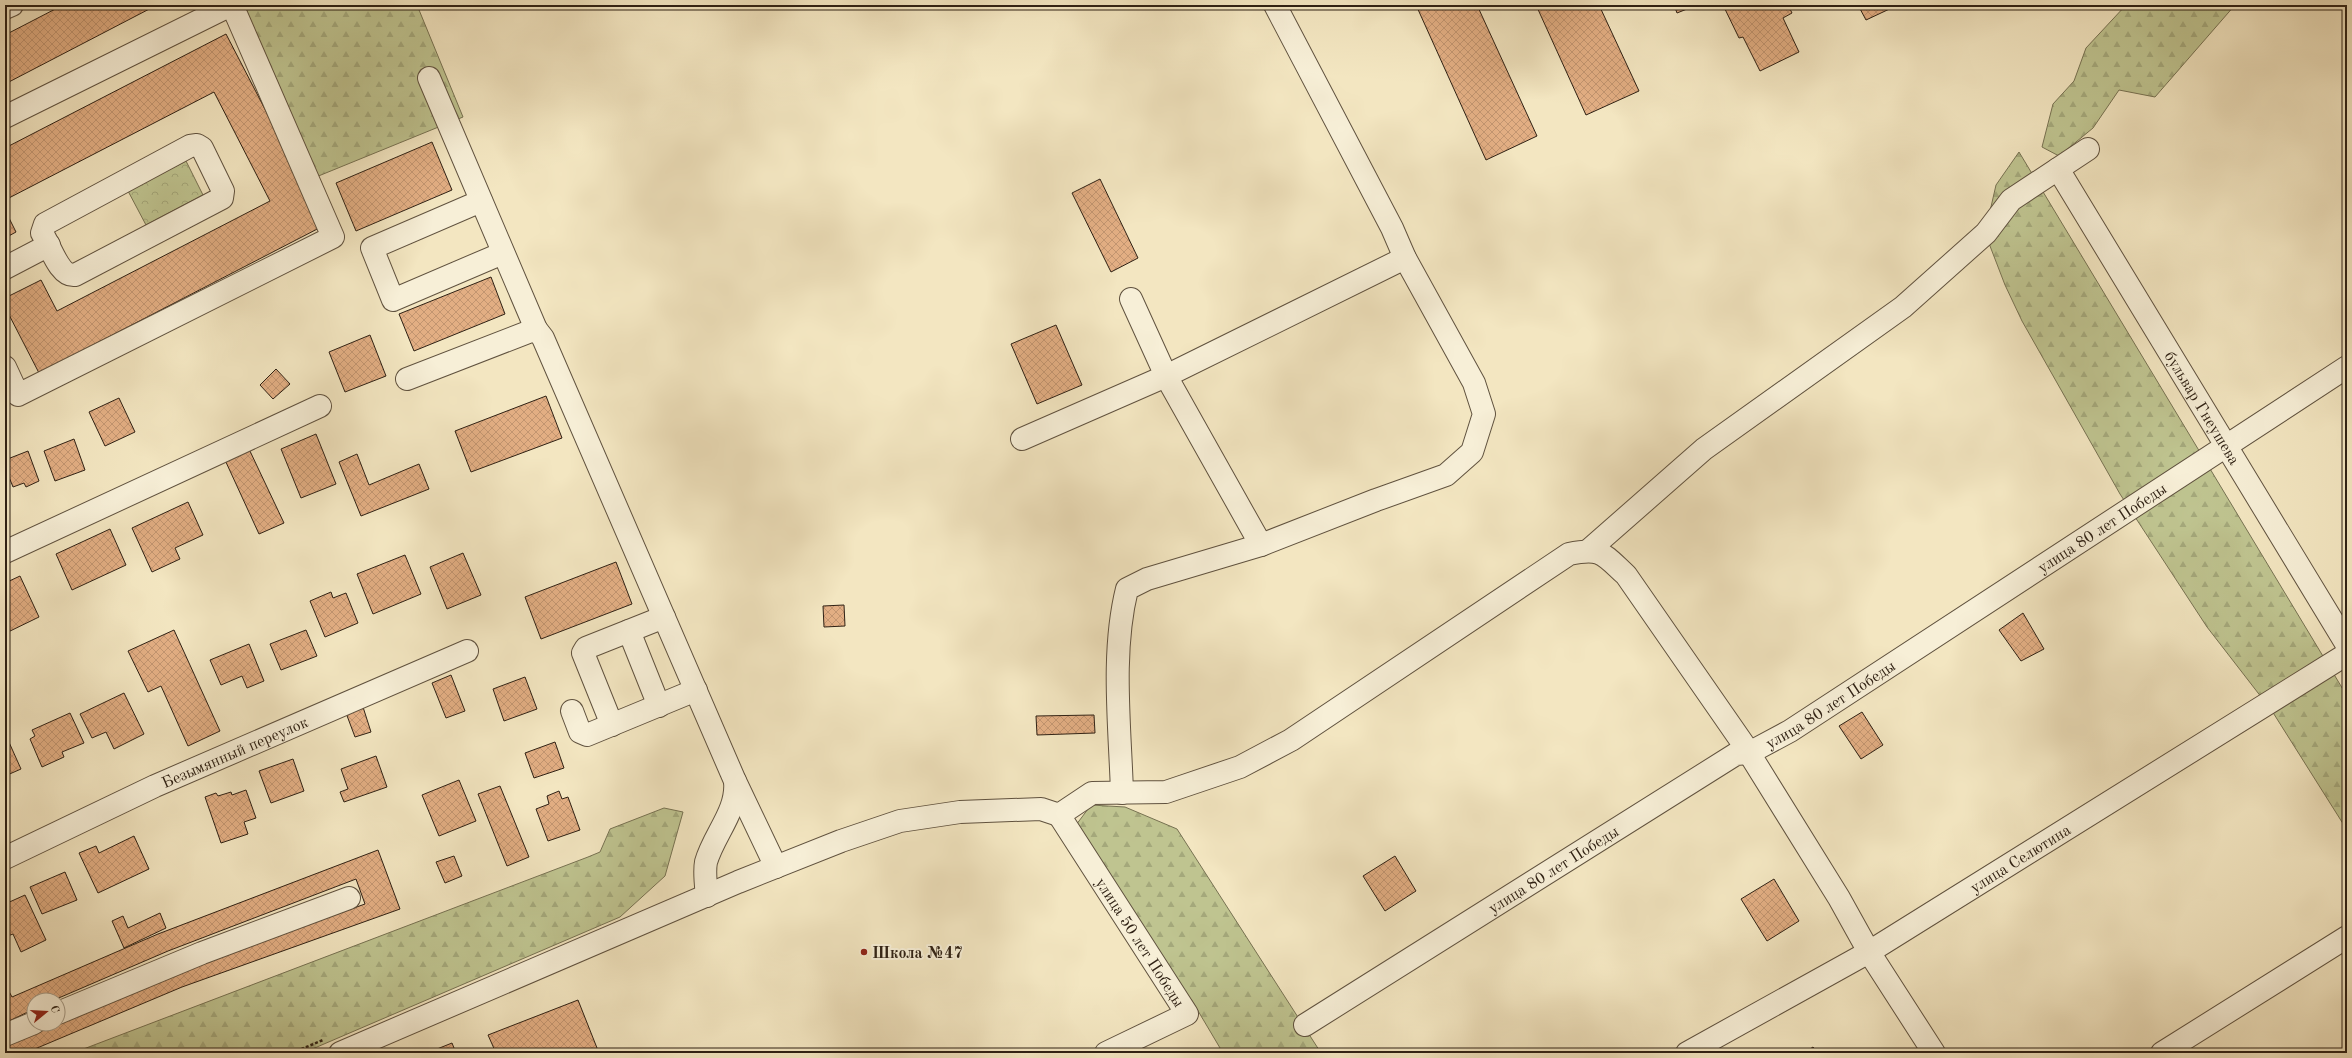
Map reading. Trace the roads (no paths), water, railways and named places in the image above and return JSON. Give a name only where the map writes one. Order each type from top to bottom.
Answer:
[{"type":"street","points":[[5,8],[12,5]]},
{"type":"street","points":[[5,117],[231,5],[333,237],[18,395],[5,367]]},
{"type":"street","points":[[1122,793],[1118,698],[1121,613],[1127,589],[1147,579],[1261,545],[1376,500],[1446,475],[1472,452],[1484,414],[1474,383],[1405,258],[1392,228],[1275,5]]},
{"type":"street","points":[[429,78],[536,329],[543,338],[735,781],[776,867]]},
{"type":"street","points":[[197,145],[202,148],[223,191],[222,198],[217,202],[75,275],[70,276],[63,272],[50,245],[42,233],[45,224],[190,146],[197,145]]},
{"type":"street","points":[[1588,550],[1704,449],[1903,307],[1986,233],[2011,200],[2088,150]]},
{"type":"street","name":"бульвар Гнеушева","points":[[2058,169],[2347,645]]},
{"type":"street","points":[[481,201],[372,248],[392,300],[503,253]]},
{"type":"street","points":[[5,268],[50,245]]},
{"type":"street","points":[[1022,439],[1166,376],[1405,258]]},
{"type":"street","points":[[1131,299],[1166,376],[1261,545]]},
{"type":"street","points":[[407,379],[536,329]]},
{"type":"street","name":"улица 80 лет Победы","points":[[1305,1025],[1736,754],[1749,753],[1790,731],[2347,367]]},
{"type":"street","points":[[5,552],[320,406]]},
{"type":"street","points":[[340,1053],[776,867],[900,821],[960,812],[1041,808],[1059,815],[1092,793],[1166,792],[1240,767],[1291,740],[1569,554],[1588,550],[1602,553],[1626,575],[1749,753],[1839,898],[1869,952],[1934,1053]]},
{"type":"street","points":[[612,725],[583,653],[586,648],[664,617]]},
{"type":"street","points":[[629,631],[658,706]]},
{"type":"street","name":"Безымянный переулок","points":[[5,858],[155,786],[467,651]]},
{"type":"street","name":"улица Селютина","points":[[1687,1053],[1869,952],[2347,654]]},
{"type":"street","points":[[572,711],[580,732],[587,735],[696,690]]},
{"type":"street","points":[[707,896],[706,863],[732,806],[736,791],[735,781]]},
{"type":"street","name":"улица 50 лет Победы","points":[[1059,815],[1187,1014],[1106,1053]]},
{"type":"street","points":[[66,1010],[202,953],[349,898]]},
{"type":"street","points":[[2162,1053],[2347,937]]},
{"type":"street","points":[[5,1035],[26,1026]]},
{"type":"place","name":"Школа №47","points":[[864,952]]}]
